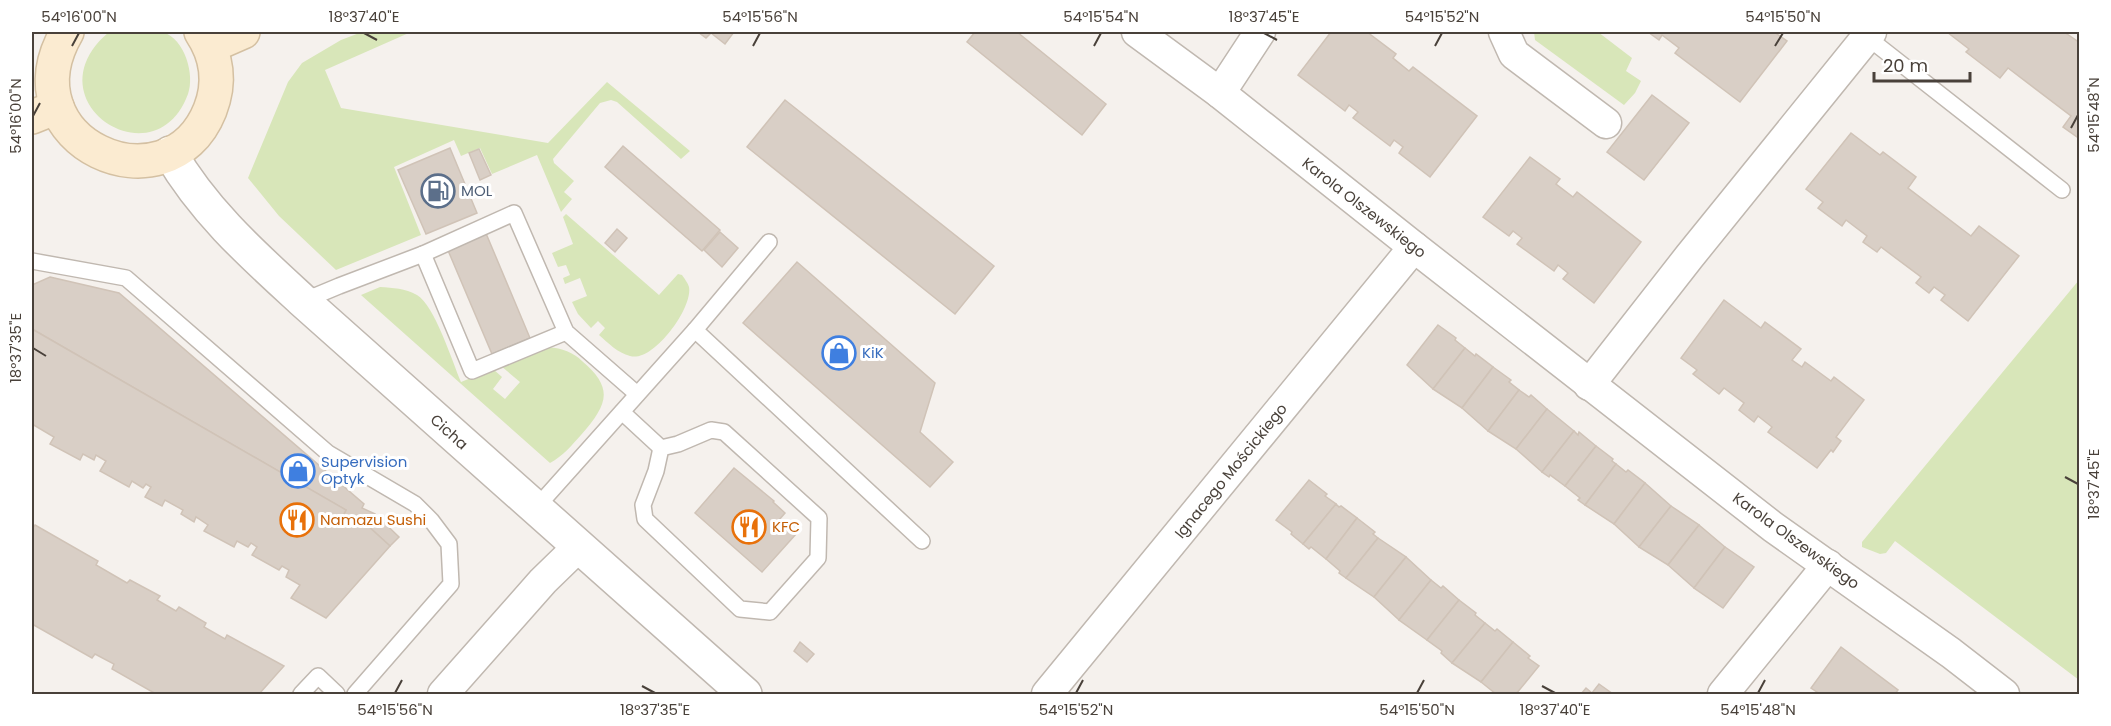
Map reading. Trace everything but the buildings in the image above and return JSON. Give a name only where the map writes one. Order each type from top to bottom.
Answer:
[{"type":"main road","points":[[67,32],[55,56],[52,82],[44,112],[91,149],[117,159],[144,161],[170,153],[191,139],[206,119],[216,96],[217,70],[206,39],[243,32]]},
{"type":"street","name":"Karola Olszewskiego","points":[[1137,32],[1220,93],[1773,527],[1951,653],[2004,694]]},
{"type":"street","points":[[1220,93],[1260,32]]},
{"type":"street","points":[[1504,32],[1514,54],[1606,123]]},
{"type":"street","points":[[1590,385],[1689,257],[1869,34]]},
{"type":"street","name":"Cicha","points":[[170,153],[197,195],[216,218],[303,301],[745,694]]},
{"type":"street","name":"Ignacego Mościckiego","points":[[1053,692],[1414,247]]},
{"type":"street","points":[[442,694],[543,582],[578,547]]},
{"type":"street","points":[[1723,694],[1828,565]]},
{"type":"lane","points":[[1869,34],[2062,190]]},
{"type":"lane","points":[[303,301],[423,254],[514,213],[566,332],[637,394]]},
{"type":"lane","points":[[535,509],[695,330],[768,242]]},
{"type":"lane","points":[[423,254],[472,371],[566,332]]},
{"type":"lane","points":[[32,261],[126,278],[328,453],[415,504],[450,544],[451,584],[355,694]]},
{"type":"lane","points":[[695,330],[922,541]]},
{"type":"lane","points":[[622,412],[661,448]]},
{"type":"lane","points":[[711,429],[724,432],[819,518],[818,558],[770,612],[740,609],[645,519],[643,505],[661,448],[678,444],[711,429]]},
{"type":"lane","points":[[301,694],[318,676],[337,694]]},
{"type":"green space","points":[[159,31],[171,36],[177,42],[189,68],[190,86],[188,94],[172,120],[150,132],[127,132],[106,122],[90,105],[83,83],[88,58],[109,32]]},
{"type":"green space","points":[[362,32],[411,32],[325,70],[341,108],[548,143],[607,82],[690,151],[681,159],[617,102],[611,100],[600,103],[553,159],[554,163],[574,181],[564,192],[572,199],[561,212],[537,155],[492,174],[480,148],[461,156],[454,140],[394,167],[421,235],[336,270],[279,216],[248,178],[288,82],[302,63],[341,40]]},
{"type":"green space","points":[[1534,32],[1598,32],[1632,58],[1626,71],[1641,81],[1635,93],[1624,105],[1535,40]]},
{"type":"green space","points":[[566,214],[659,295],[678,274],[682,275],[687,282],[689,296],[685,308],[670,332],[649,351],[639,356],[621,353],[599,335],[605,328],[598,321],[591,328],[578,314],[572,302],[587,296],[580,278],[565,284],[563,278],[570,275],[566,265],[558,267],[552,253],[573,244],[563,217]]},
{"type":"green space","points":[[2079,280],[2079,680],[1895,541],[1886,553],[1880,554],[1862,547],[1862,542]]},
{"type":"green space","points":[[380,287],[408,291],[424,301],[448,348],[461,382],[493,369],[502,377],[493,389],[505,399],[520,382],[501,366],[539,349],[559,349],[578,358],[599,380],[604,397],[597,415],[571,446],[550,463],[361,295]]},
{"type":"place","name":"MOL","points":[[438,191]]},
{"type":"place","name":"KiK","points":[[839,353]]},
{"type":"place","name":"Supervision Optyk","points":[[298,471]]},
{"type":"place","name":"Namazu Sushi","points":[[297,520]]},
{"type":"place","name":"KFC","points":[[749,527]]}]
